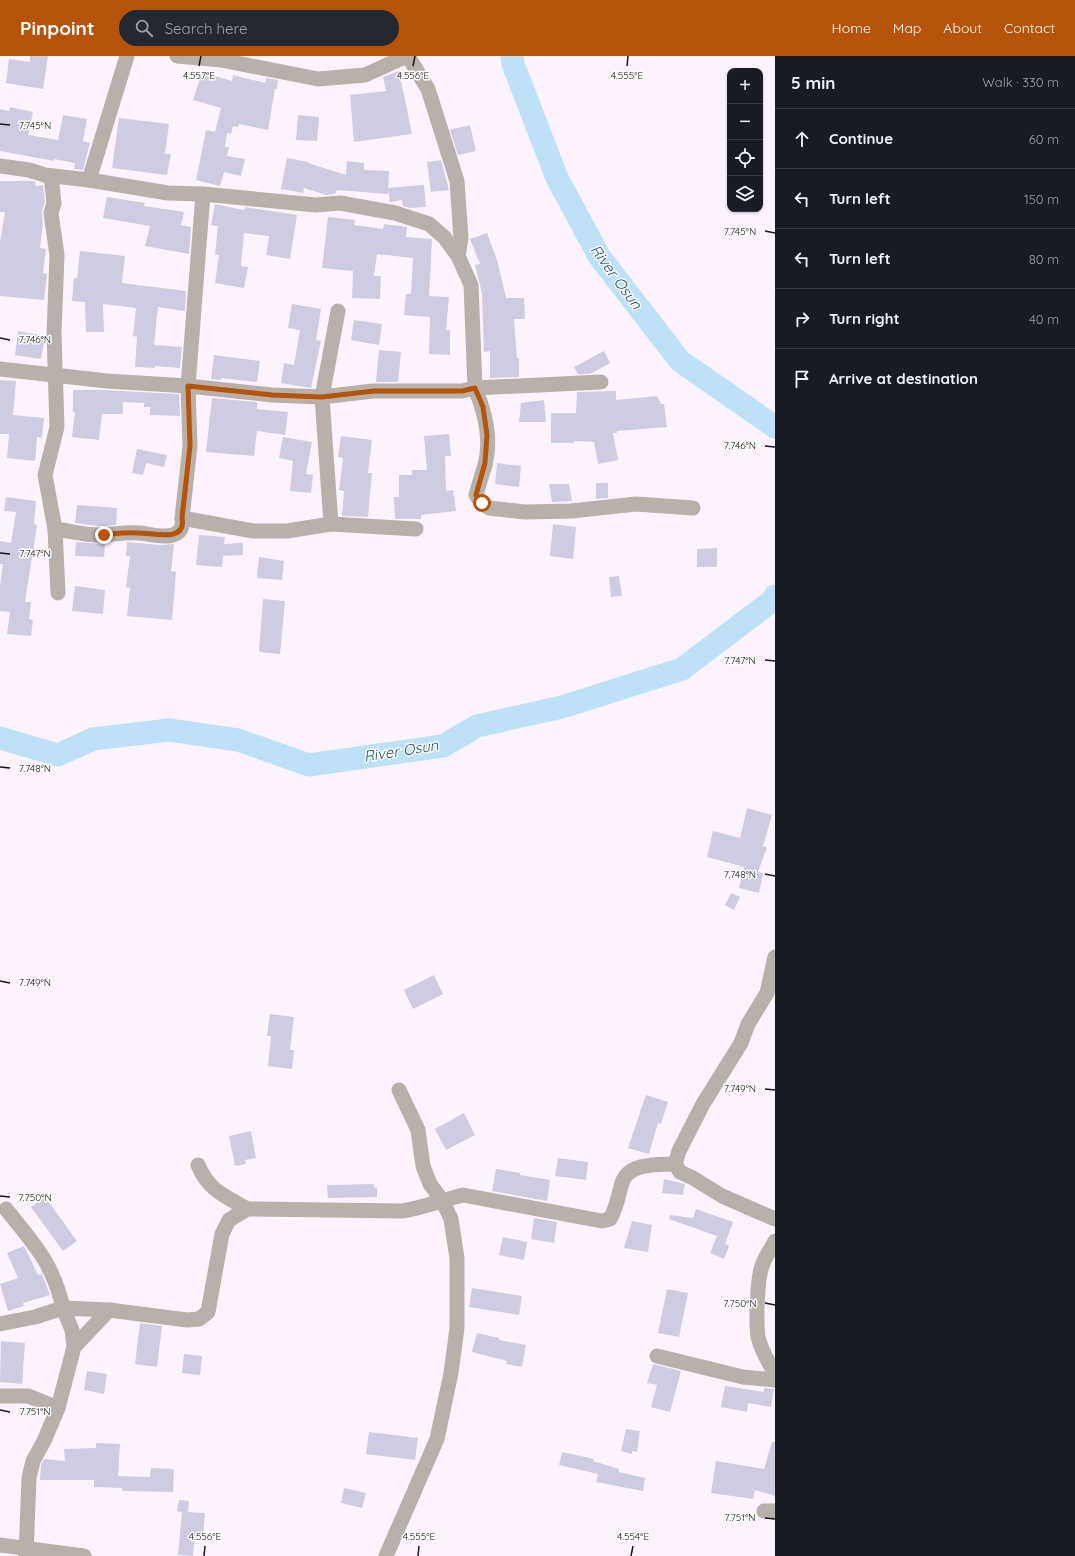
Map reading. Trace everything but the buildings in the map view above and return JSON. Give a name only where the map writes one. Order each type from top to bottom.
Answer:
[{"type":"street","points":[[89,180],[127,56]]},
{"type":"street","points":[[177,56],[221,60],[318,79],[365,75],[408,56],[428,89],[457,181],[462,238],[458,256]]},
{"type":"street","points":[[0,166],[52,176],[89,180],[168,194],[203,194],[316,205],[340,203],[395,213],[429,224],[444,236],[458,256],[471,285],[475,388],[483,407],[487,435],[485,463],[476,495],[482,503],[489,508],[525,512],[571,512],[636,504],[693,508]]},
{"type":"street","points":[[52,176],[54,203],[51,213],[57,255],[54,374],[57,400],[57,427],[45,475],[55,529],[58,593]]},
{"type":"street","points":[[55,529],[83,534],[104,535],[116,533],[173,535],[180,532],[183,524],[182,518],[190,446],[188,386],[203,194]]},
{"type":"street","points":[[331,524],[322,397],[338,311]]},
{"type":"street","points":[[0,369],[107,381],[188,386],[272,395],[322,397],[374,391],[462,391],[475,388],[601,382]]},
{"type":"street","points":[[182,518],[254,531],[287,531],[331,524],[416,529]]},
{"type":"street","points":[[775,957],[767,993],[748,1024],[741,1043],[704,1104],[678,1151],[675,1164],[680,1172],[693,1178],[722,1196],[775,1219]]},
{"type":"street","points":[[386,1556],[397,1528],[434,1449],[451,1373],[457,1328],[457,1258],[451,1220],[442,1200],[430,1184],[423,1166],[418,1130],[399,1090]]},
{"type":"street","points":[[198,1165],[210,1187],[219,1194],[247,1209],[402,1211],[424,1208],[442,1200],[463,1195],[602,1221],[610,1219],[616,1209],[623,1181],[630,1172],[645,1165],[675,1164]]},
{"type":"street","points":[[6,1209],[35,1244],[51,1268],[58,1287],[63,1308],[72,1330],[74,1347],[58,1408],[44,1441],[33,1461],[29,1478],[26,1553]]},
{"type":"street","points":[[0,1324],[34,1317],[63,1308],[108,1310],[187,1320],[199,1319],[208,1312],[222,1234],[229,1220],[247,1209]]},
{"type":"street","points":[[775,1241],[762,1267],[759,1278],[758,1337],[769,1364],[775,1373]]},
{"type":"street","points":[[74,1347],[108,1310]]},
{"type":"street","points":[[657,1356],[743,1377],[775,1380]]},
{"type":"street","points":[[0,1396],[28,1396],[58,1408]]},
{"type":"street","points":[[0,1545],[26,1553],[84,1556]]},
{"type":"waterway","name":"River Osun","points":[[512,56],[513,64],[557,178],[599,256],[680,361],[775,427]]},
{"type":"waterway","name":"River Osun","points":[[0,738],[58,755],[93,739],[169,730],[238,740],[309,765],[443,746],[477,726],[562,707],[682,669],[773,600],[775,596]]},
{"type":"route","points":[[104,535],[116,533],[139,533],[164,536],[173,535],[180,532],[183,524],[182,518],[190,446],[188,386],[272,395],[322,397],[374,391],[462,391],[475,388],[483,407],[487,435],[485,463],[476,495],[482,503]]}]
